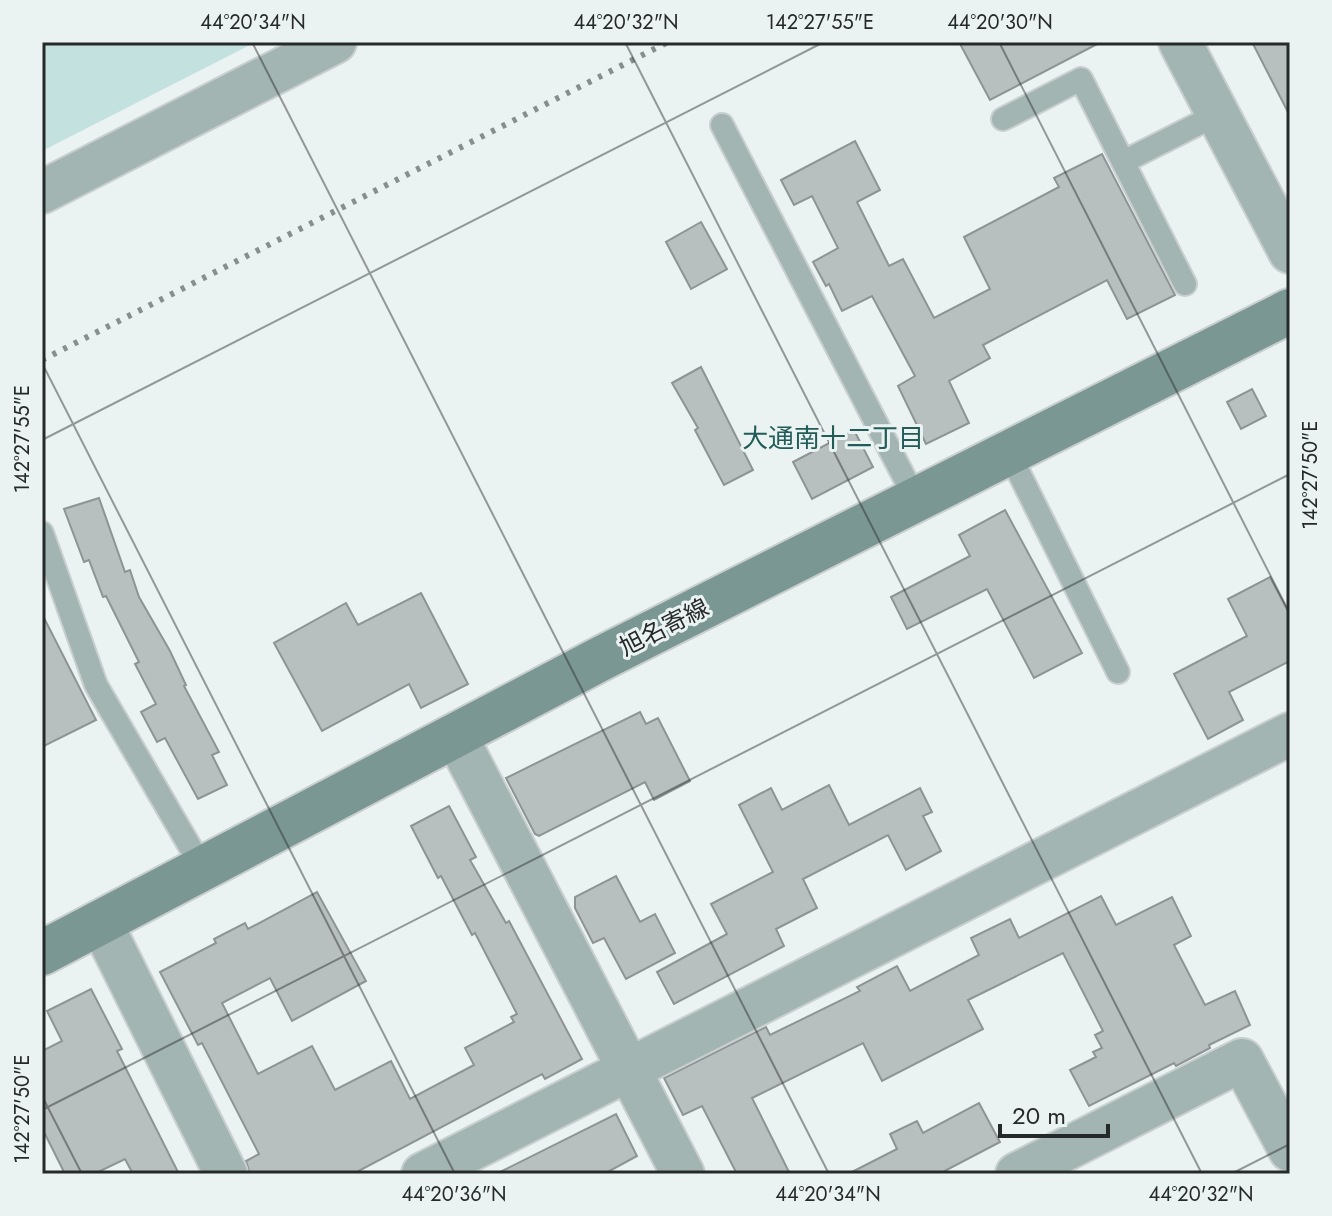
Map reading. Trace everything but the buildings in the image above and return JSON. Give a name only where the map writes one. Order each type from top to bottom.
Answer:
[{"type":"main road","name":"旭名寄線","points":[[42,953],[604,657],[1290,311]]},
{"type":"street","points":[[42,192],[335,42]]},
{"type":"street","points":[[1183,43],[1290,252]]},
{"type":"street","points":[[423,1174],[1290,734]]},
{"type":"street","points":[[456,736],[683,1174]]},
{"type":"street","points":[[101,923],[226,1174]]},
{"type":"street","points":[[1017,1174],[1242,1060],[1290,1150]]},
{"type":"lane","points":[[1003,119],[1081,79],[1185,284]]},
{"type":"lane","points":[[1123,162],[1218,114]]},
{"type":"lane","points":[[722,125],[916,500]]},
{"type":"lane","points":[[1009,453],[1118,672]]},
{"type":"lane","points":[[42,533],[96,685],[203,869]]},
{"type":"shaded area","points":[[42,42],[256,42],[42,151]]},
{"type":"railway","points":[[42,360],[668,42]]},
{"type":"district","name":"大通南十二丁目","points":[[833,438]]}]
